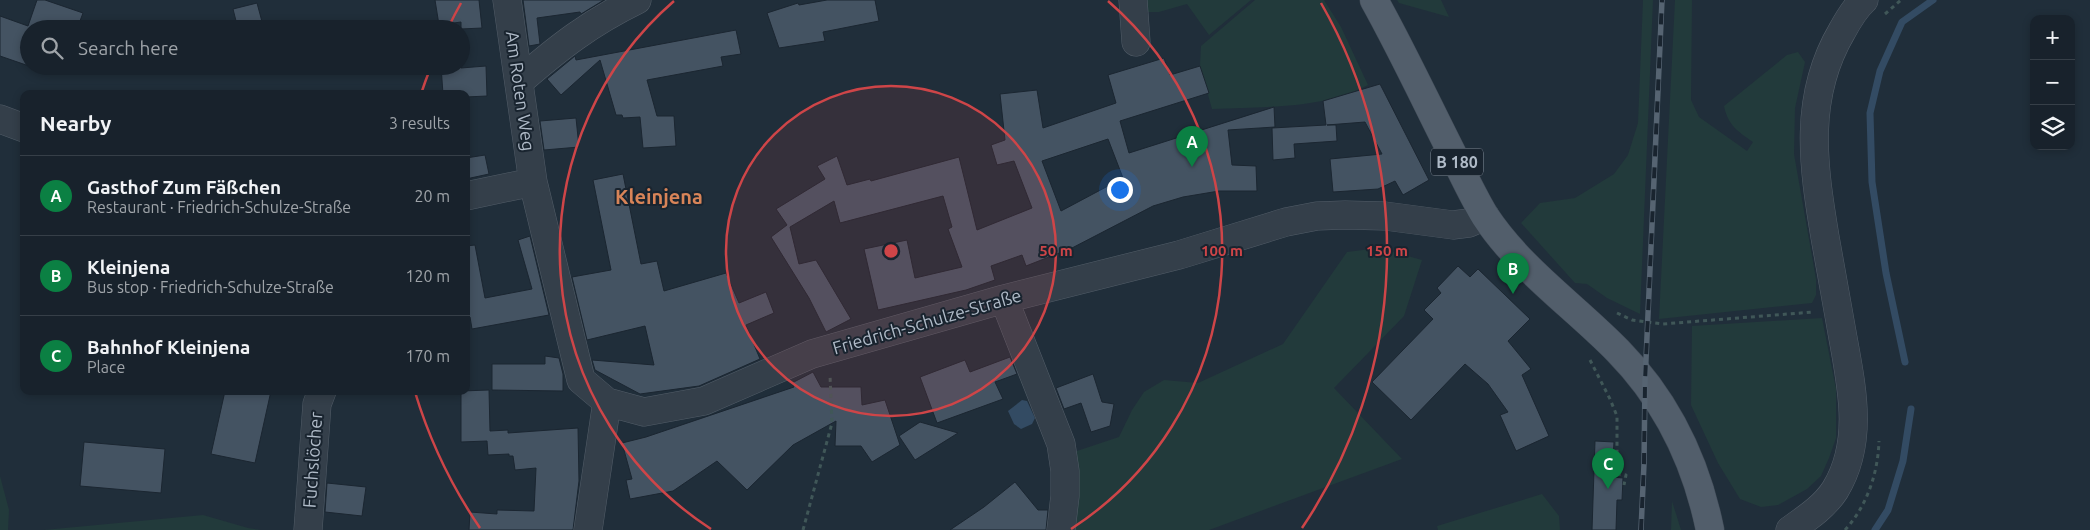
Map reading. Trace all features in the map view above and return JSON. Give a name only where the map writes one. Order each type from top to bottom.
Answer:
[{"type":"main road","name":"B 180","points":[[1374,0],[1485,216],[1531,270],[1618,351],[1660,402],[1673,422],[1700,486],[1710,530]]},
{"type":"street","name":"Am Roten Weg","points":[[507,0],[533,182]]},
{"type":"street","points":[[520,81],[568,40],[607,14],[637,0]]},
{"type":"street","points":[[1133,0],[1136,42]]},
{"type":"street","points":[[1790,530],[1818,510],[1835,490],[1845,470],[1851,451],[1854,409],[1815,173],[1815,116],[1820,85],[1832,48],[1845,25],[1873,9]]},
{"type":"street","points":[[0,119],[20,126]]},
{"type":"street","points":[[470,195],[533,182]]},
{"type":"street","name":"Friedrich-Schulze-Straße","points":[[533,182],[581,380],[607,402],[644,412],[704,401],[812,354],[1004,299],[1179,255],[1286,222],[1317,216],[1385,216],[1453,224],[1469,223],[1485,216]]},
{"type":"street","points":[[1004,299],[1061,444],[1066,471],[1066,496],[1061,530]]},
{"type":"street","name":"Fuchslöcher","points":[[308,530],[317,404],[320,395]]},
{"type":"street","points":[[588,530],[607,402]]},
{"type":"path","points":[[1873,9],[1901,0]]},
{"type":"path","points":[[1616,313],[1632,320],[1663,324],[1837,309]]},
{"type":"path","points":[[803,530],[832,423],[828,350]]},
{"type":"path","points":[[1586,352],[1610,398],[1617,416],[1617,474],[1626,474],[1624,485]]},
{"type":"green space","points":[[1140,0],[1251,0],[1209,35],[1187,4],[1159,12],[1147,12]]},
{"type":"green space","points":[[1255,0],[1324,0],[1341,27],[1368,85],[1350,93],[1312,103],[1272,107],[1212,109],[1200,66],[1201,46]]},
{"type":"green space","points":[[1397,0],[1441,0],[1449,17],[1399,3]]},
{"type":"green space","points":[[1643,0],[1653,0],[1640,314],[1607,298],[1587,284],[1575,283],[1521,223],[1540,203],[1575,198],[1614,174],[1628,155],[1638,123]]},
{"type":"green space","points":[[1675,0],[1692,0],[1691,100],[1699,117],[1747,151],[1753,142],[1734,127],[1728,118],[1724,106],[1787,55],[1798,52],[1805,62],[1795,108],[1794,154],[1816,279],[1816,295],[1812,303],[1659,319]]},
{"type":"green space","points":[[1379,248],[1422,260],[1404,316],[1334,388],[1402,459],[1209,530],[1068,530],[1071,453],[1119,437],[1132,410],[1144,392],[1164,380],[1198,383],[1283,344],[1347,252]]},
{"type":"green space","points":[[1822,318],[1836,389],[1836,438],[1821,476],[1807,489],[1778,505],[1761,507],[1740,499],[1718,463],[1691,405],[1692,326]]},
{"type":"green space","points":[[0,476],[9,510],[8,530],[0,530]]},
{"type":"green space","points":[[1542,494],[1559,516],[1560,530],[1438,530],[1437,526]]},
{"type":"green space","points":[[1672,501],[1681,530],[1671,530]]},
{"type":"green space","points":[[203,515],[261,530],[44,530]]},
{"type":"water","points":[[1022,400],[1027,401],[1035,418],[1032,424],[1021,429],[1014,424],[1008,411]]},
{"type":"building","points":[[37,0],[45,0],[83,13],[80,20],[30,20]]},
{"type":"building","points":[[435,0],[479,0],[482,28],[470,29],[470,20],[438,20]]},
{"type":"building","points":[[523,0],[604,0],[581,14],[580,12],[537,18],[540,44],[529,46]]},
{"type":"building","points":[[827,0],[875,0],[879,21],[823,32],[825,41],[779,48],[767,13],[798,3],[799,5]]},
{"type":"building","points":[[257,3],[262,20],[236,20],[233,9]]},
{"type":"building","points":[[0,16],[20,23],[20,63],[0,56]]},
{"type":"building","points":[[736,30],[741,54],[721,57],[723,66],[647,80],[657,116],[674,116],[676,146],[643,148],[640,117],[623,118],[622,115],[616,115],[600,60],[561,95],[547,79],[575,56],[576,60]]},
{"type":"building","points":[[1164,58],[1170,75],[1200,66],[1209,93],[1120,121],[1129,153],[1274,107],[1275,127],[1228,130],[1232,165],[1256,166],[1257,191],[1219,191],[1183,197],[1153,206],[1072,248],[1026,266],[1022,255],[991,266],[995,280],[966,290],[878,310],[864,249],[907,240],[915,278],[962,267],[948,229],[952,227],[943,196],[840,223],[834,201],[790,227],[799,264],[816,260],[851,319],[826,332],[809,298],[771,237],[787,225],[776,209],[825,179],[817,166],[837,156],[847,185],[870,179],[871,181],[959,157],[977,230],[1032,208],[1014,161],[997,165],[991,145],[1005,140],[1000,94],[1037,90],[1043,128],[1116,103],[1108,75]],"holes":[[[1108,139],[1123,178],[1061,211],[1042,161]]]},
{"type":"building","points":[[486,66],[487,96],[470,97],[470,90],[443,90],[442,75],[470,75],[470,67]]},
{"type":"building","points":[[1380,84],[1429,180],[1403,195],[1395,181],[1378,189],[1333,192],[1330,159],[1382,154],[1365,122],[1327,125],[1336,125],[1337,141],[1294,144],[1295,158],[1273,160],[1272,128],[1326,125],[1323,101]]},
{"type":"building","points":[[576,118],[579,147],[544,150],[540,121]]},
{"type":"building","points":[[485,155],[489,174],[470,178],[470,157]]},
{"type":"building","points":[[623,174],[641,264],[657,261],[664,291],[726,273],[739,303],[766,292],[774,313],[746,325],[760,359],[699,386],[640,394],[595,370],[592,360],[654,365],[645,326],[587,340],[572,277],[611,270],[593,180]]},
{"type":"building","points":[[530,236],[549,315],[472,329],[470,317],[470,246],[475,245],[485,298],[532,289],[518,240]]},
{"type":"building","points":[[1458,266],[1470,277],[1478,269],[1530,319],[1508,341],[1531,369],[1522,375],[1549,436],[1516,451],[1500,415],[1508,412],[1488,384],[1465,364],[1411,420],[1372,382],[1433,319],[1424,310],[1441,293],[1437,288]]},
{"type":"building","points":[[545,356],[559,358],[563,374],[563,391],[492,390],[492,364],[545,364]]},
{"type":"building","points":[[1010,357],[1017,374],[995,382],[1003,399],[937,423],[920,377],[965,360],[970,372]]},
{"type":"building","points":[[813,372],[821,387],[861,387],[862,405],[885,400],[900,445],[872,462],[861,446],[835,446],[836,421],[793,445],[747,490],[717,461],[673,491],[630,499],[626,480],[632,479],[622,443],[646,437],[794,387],[792,383]]},
{"type":"building","points":[[1093,374],[1102,402],[1114,404],[1110,426],[1091,432],[1081,403],[1064,409],[1056,388]]},
{"type":"building","points":[[489,390],[490,431],[508,430],[508,433],[578,428],[579,481],[573,530],[469,530],[470,512],[497,514],[497,510],[534,511],[536,468],[515,470],[513,456],[509,456],[509,454],[488,455],[487,441],[461,442],[461,395],[470,395],[470,391]]},
{"type":"building","points":[[224,395],[270,395],[255,463],[211,454]]},
{"type":"building","points":[[920,422],[958,433],[915,460],[899,436]]},
{"type":"building","points":[[1595,441],[1614,442],[1612,477],[1623,478],[1622,500],[1617,500],[1616,530],[1592,530]]},
{"type":"building","points":[[84,442],[165,449],[161,493],[80,486]]},
{"type":"building","points":[[1015,482],[1038,510],[1048,510],[1046,530],[950,530],[984,507]]},
{"type":"building","points":[[327,483],[366,487],[362,516],[325,512]]},
{"type":"waterway","points":[[1905,362],[1886,273],[1872,182],[1870,113],[1880,71],[1902,22],[1933,0]]},
{"type":"waterway","points":[[1875,530],[1888,510],[1903,461],[1911,409]]},
{"type":"railway","points":[[1641,530],[1645,382],[1662,0]]},
{"type":"place","name":"Gasthof Zum Fäßchen","points":[[1192,167]]},
{"type":"place","name":"Kleinjena","points":[[1513,294]]},
{"type":"place","name":"Bahnhof Kleinjena","points":[[1608,489]]},
{"type":"district","name":"Kleinjena","points":[[659,197]]}]
